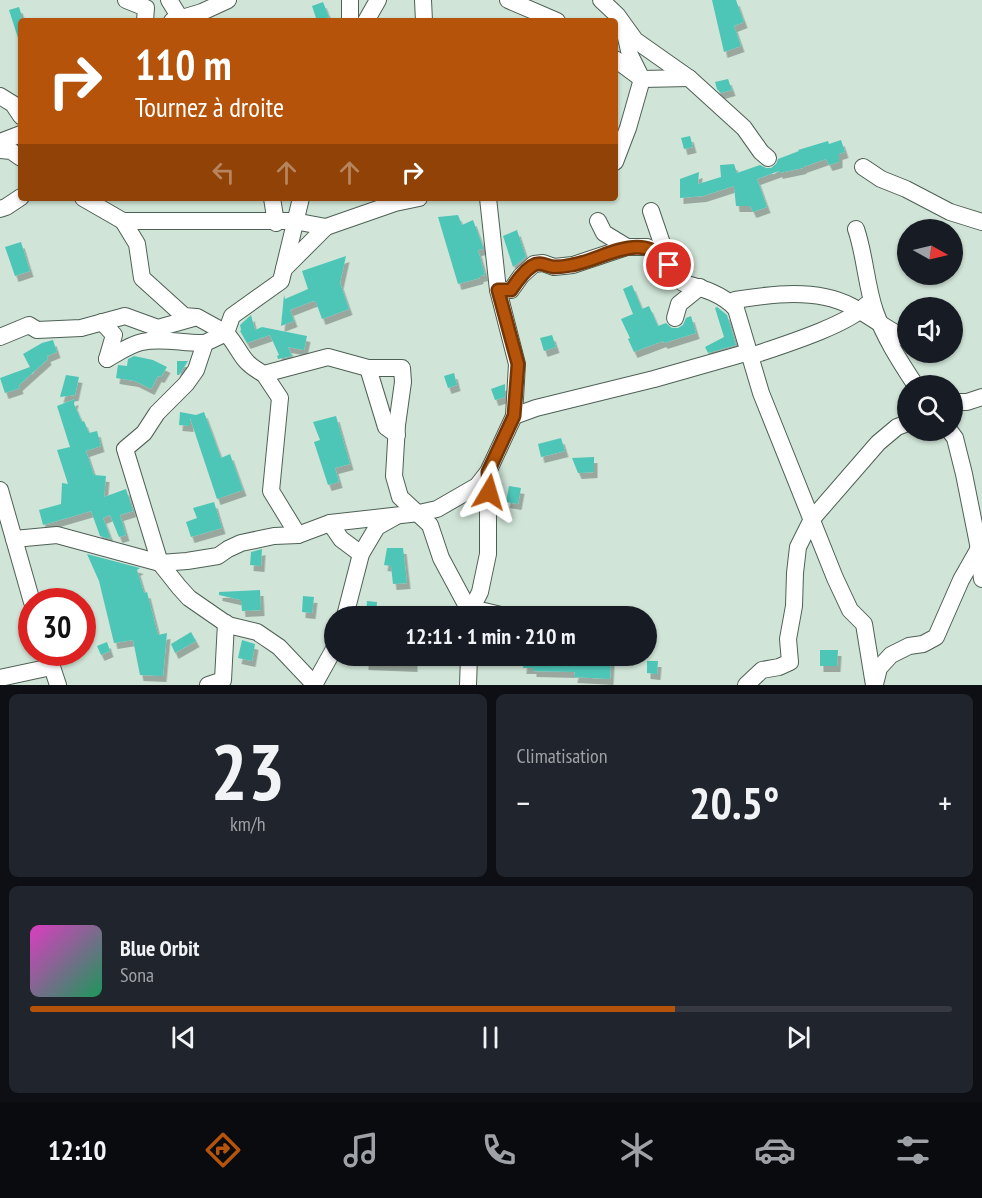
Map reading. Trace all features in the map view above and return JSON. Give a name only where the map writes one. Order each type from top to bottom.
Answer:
[{"type":"street","points":[[126,0],[146,8],[145,18]]},
{"type":"street","points":[[169,0],[177,18]]},
{"type":"street","points":[[184,18],[228,0]]},
{"type":"street","points":[[350,0],[350,18]]},
{"type":"street","points":[[368,18],[378,0]]},
{"type":"street","points":[[423,0],[424,18]]},
{"type":"street","points":[[508,0],[550,18]]},
{"type":"street","points":[[601,0],[635,40],[689,78],[749,134],[768,158]]},
{"type":"street","points":[[618,154],[642,79],[630,55],[622,22]]},
{"type":"street","points":[[618,60],[642,79],[689,78]]},
{"type":"street","points":[[0,96],[13,104],[18,112]]},
{"type":"street","points":[[0,142],[18,135]]},
{"type":"street","points":[[0,150],[11,151],[18,156]]},
{"type":"street","points":[[863,167],[881,179],[950,212],[982,222]]},
{"type":"street","points":[[0,209],[18,199]]},
{"type":"street","points":[[88,201],[123,221],[137,244],[142,278],[184,316],[197,317],[226,333],[236,344],[244,361],[264,374],[280,398],[271,492],[298,535]]},
{"type":"street","points":[[272,201],[276,223]]},
{"type":"street","points":[[102,322],[114,335],[107,359],[141,342],[172,340],[190,344],[205,343],[226,333],[232,316],[281,281],[300,201]]},
{"type":"street","points":[[284,269],[326,227],[401,201]]},
{"type":"street","points":[[14,539],[57,535],[160,563],[218,556],[242,543],[274,536],[298,535],[330,523],[437,509],[477,486],[488,472],[514,416],[518,364],[498,290],[488,201]]},
{"type":"street","points":[[651,211],[669,265]]},
{"type":"street","points":[[123,221],[276,223],[294,221],[326,227]]},
{"type":"street","points":[[598,221],[604,232],[627,247]]},
{"type":"street","points":[[856,229],[862,247],[874,311],[909,375]]},
{"type":"street","points":[[498,290],[511,290],[534,264],[543,263],[554,267],[573,265],[627,247],[647,247],[664,257],[683,283],[700,287],[728,301],[736,309],[761,393],[835,578],[850,610],[864,624],[874,685]]},
{"type":"street","points":[[675,318],[680,304],[700,287]]},
{"type":"street","points":[[735,300],[779,293],[826,297],[850,305],[897,334]]},
{"type":"street","points":[[514,416],[536,408],[790,343],[860,311],[872,297]]},
{"type":"street","points":[[0,337],[29,325],[37,330],[81,328],[125,316],[158,328],[197,317]]},
{"type":"street","points":[[205,343],[196,370],[186,384],[157,413],[144,434],[125,449],[160,563],[189,598],[226,623],[257,632],[272,642],[315,685],[325,666]]},
{"type":"street","points":[[264,374],[328,357],[368,368],[402,368],[403,382],[394,476],[400,497],[430,525],[441,558],[466,606]]},
{"type":"street","points":[[368,368],[386,427],[397,435]]},
{"type":"street","points":[[963,401],[982,397]]},
{"type":"street","points":[[746,685],[762,670],[780,667],[790,662],[788,639],[794,606],[798,547],[812,519],[878,443],[897,427]]},
{"type":"street","points":[[956,441],[980,546],[982,579]]},
{"type":"street","points":[[474,606],[480,592],[488,554],[488,472]]},
{"type":"street","points":[[0,490],[28,588]]},
{"type":"street","points":[[348,606],[361,554],[377,527],[400,514]]},
{"type":"street","points":[[330,523],[341,539],[361,554]]},
{"type":"street","points":[[874,685],[879,668],[891,655],[936,637],[961,580],[980,546]]},
{"type":"street","points":[[208,685],[223,680],[226,623]]},
{"type":"street","points":[[0,678],[33,666]]},
{"type":"street","points":[[51,666],[58,685]]},
{"type":"street","points":[[468,685],[469,666]]},
{"type":"building","points":[[712,0],[736,0],[744,22],[734,26],[741,46],[724,52]]},
{"type":"building","points":[[323,2],[329,17],[316,18],[312,6]]},
{"type":"building","points":[[19,7],[21,13],[21,18],[18,18],[18,38],[9,10]]},
{"type":"building","points":[[728,79],[732,90],[721,93],[715,82]]},
{"type":"building","points":[[690,136],[693,147],[684,149],[681,138]]},
{"type":"building","points":[[841,140],[845,152],[839,154],[839,162],[829,165],[826,159],[803,168],[779,173],[779,171],[757,179],[767,207],[753,212],[750,206],[736,206],[734,186],[703,196],[680,198],[680,179],[699,172],[698,184],[721,177],[720,165],[734,164],[737,173],[760,165],[771,168],[778,159],[798,150],[828,141],[829,144]]},
{"type":"building","points":[[458,215],[462,225],[473,220],[483,247],[478,250],[485,275],[458,284],[438,217]]},
{"type":"building","points":[[517,230],[526,257],[513,267],[503,236]]},
{"type":"building","points":[[21,242],[30,271],[15,276],[5,247]]},
{"type":"building","points":[[346,256],[340,283],[349,309],[322,319],[316,302],[313,301],[290,310],[294,321],[281,326],[284,295],[285,299],[308,289],[302,271]]},
{"type":"building","points":[[632,285],[642,309],[649,306],[658,326],[666,323],[672,328],[678,328],[683,325],[686,318],[691,316],[696,333],[664,343],[663,341],[634,352],[621,319],[633,314],[623,289]]},
{"type":"building","points":[[717,307],[727,315],[736,345],[708,353],[705,347],[724,337],[715,308]]},
{"type":"building","points":[[251,315],[255,330],[262,327],[307,336],[304,350],[288,347],[292,356],[278,359],[279,355],[270,335],[247,343],[240,331],[240,325]]},
{"type":"building","points":[[552,335],[556,347],[544,351],[540,338]]},
{"type":"building","points":[[53,340],[57,352],[47,356],[48,359],[19,385],[20,388],[5,393],[0,378],[30,367],[23,354],[42,343]]},
{"type":"building","points":[[134,356],[153,360],[167,367],[161,377],[158,376],[151,389],[135,381],[116,378],[118,365],[127,366],[128,359]]},
{"type":"building","points":[[177,361],[188,361],[179,375],[177,375]]},
{"type":"building","points":[[454,373],[457,385],[448,388],[444,376]]},
{"type":"building","points":[[66,375],[79,377],[75,395],[60,397]]},
{"type":"building","points":[[505,384],[505,397],[495,400],[491,389]]},
{"type":"building","points":[[75,399],[74,404],[89,433],[97,431],[101,446],[86,451],[94,475],[106,476],[104,497],[126,489],[133,511],[120,515],[126,535],[119,537],[110,515],[103,518],[111,539],[100,536],[91,511],[43,525],[39,510],[61,504],[62,483],[68,484],[57,450],[70,447],[57,406]]},
{"type":"building","points":[[180,412],[196,415],[204,412],[221,458],[230,454],[243,490],[217,499],[190,418],[190,426],[179,425]]},
{"type":"building","points":[[336,416],[350,464],[335,468],[339,482],[328,485],[314,442],[320,440],[313,422]]},
{"type":"building","points":[[561,438],[565,451],[541,457],[538,444]]},
{"type":"building","points":[[594,457],[594,472],[578,473],[572,458]]},
{"type":"building","points":[[509,486],[521,488],[518,504],[506,502]]},
{"type":"building","points":[[214,502],[222,528],[191,537],[186,522],[197,518],[193,508]]},
{"type":"building","points":[[387,548],[403,548],[407,583],[393,584],[391,566],[384,565]]},
{"type":"building","points":[[262,549],[261,566],[250,565],[251,552]]},
{"type":"building","points":[[87,554],[140,568],[137,570],[144,593],[147,592],[158,635],[167,633],[163,676],[140,675],[133,640],[114,643],[99,581]]},
{"type":"building","points":[[260,590],[261,610],[242,611],[241,600],[219,595],[219,592]]},
{"type":"building","points":[[303,596],[314,597],[312,613],[302,612]]},
{"type":"building","points":[[367,601],[377,602],[377,606],[367,606]]},
{"type":"building","points":[[191,632],[196,641],[175,653],[171,644]]},
{"type":"building","points":[[242,640],[255,644],[252,661],[238,658]]},
{"type":"building","points":[[107,642],[110,651],[101,655],[97,646]]},
{"type":"building","points":[[820,650],[838,650],[837,666],[820,666]]},
{"type":"building","points":[[658,661],[657,674],[647,673],[647,666],[657,666]]},
{"type":"building","points":[[523,666],[611,666],[610,679],[574,677],[575,672],[533,671],[533,668],[523,668]]},
{"type":"route","points":[[489,492],[488,472],[514,416],[518,364],[498,290],[511,290],[534,264],[543,263],[554,267],[573,265],[627,247],[647,247],[664,257],[669,265]]}]
